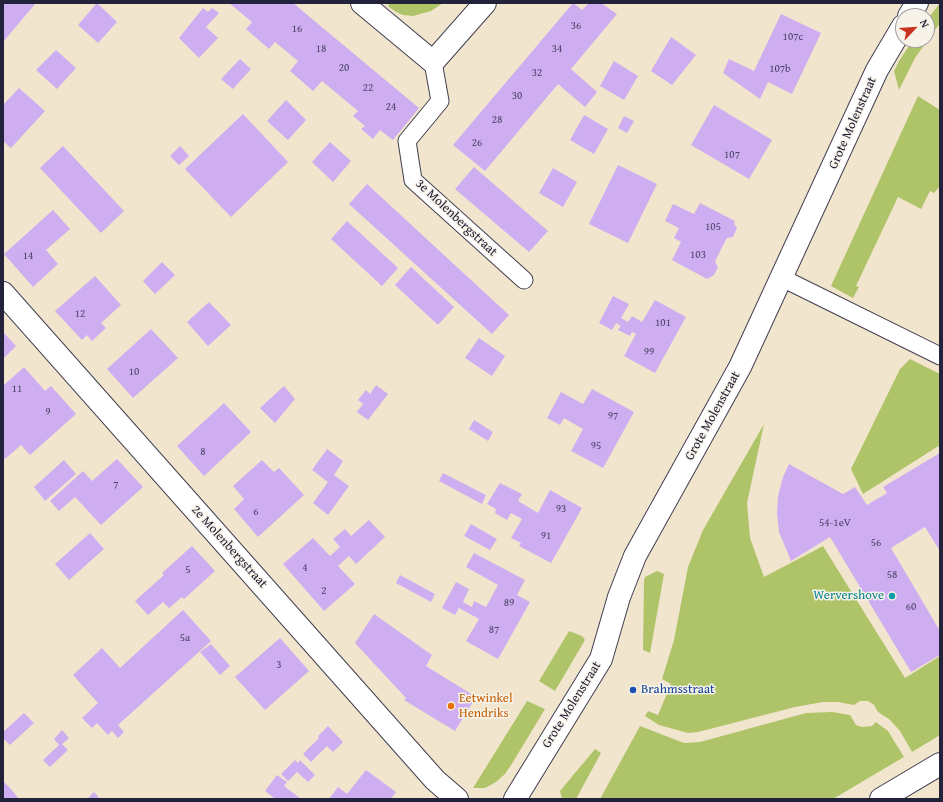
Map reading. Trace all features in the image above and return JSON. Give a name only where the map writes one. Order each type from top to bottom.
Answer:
[{"type":"street","points":[[362,3],[433,62],[485,3]]},
{"type":"street","name":"Grote Molenstraat","points":[[515,799],[601,659],[619,597],[635,556],[740,367],[877,70],[895,40]]},
{"type":"street","name":"2e Molenbergstraat","points":[[3,293],[435,780],[457,799]]},
{"type":"street","points":[[881,799],[940,764]]},
{"type":"lane","name":"3e Molenbergstraat","points":[[433,62],[440,101],[407,141],[413,180],[524,280]]},
{"type":"lane","points":[[782,278],[939,353]]},
{"type":"green space","points":[[388,3],[443,3],[431,11],[413,16],[403,15],[396,12],[389,7]]},
{"type":"green space","points":[[940,3],[940,23],[935,30],[935,10]]},
{"type":"green space","points":[[908,48],[922,48],[915,58],[899,90],[894,71]]},
{"type":"green space","points":[[918,96],[940,110],[940,186],[934,193],[930,191],[921,209],[898,197],[856,286],[859,287],[853,298],[831,286]]},
{"type":"green space","points":[[910,359],[940,374],[940,445],[863,494],[851,469],[900,369]]},
{"type":"green space","points":[[764,424],[747,503],[750,538],[764,577],[823,546],[905,678],[940,656],[940,735],[912,752],[900,731],[889,719],[878,712],[874,705],[868,701],[860,701],[854,705],[838,702],[823,702],[795,707],[698,732],[688,733],[659,725],[645,716],[648,711],[658,715],[671,684],[662,679],[674,640],[688,567],[703,530]]},
{"type":"green space","points":[[657,571],[664,574],[650,653],[643,650],[644,581],[645,577]]},
{"type":"green space","points":[[569,631],[582,636],[585,640],[555,691],[539,681]]},
{"type":"green space","points":[[527,701],[545,709],[513,762],[505,774],[496,782],[485,788],[473,788]]},
{"type":"green space","points":[[832,712],[850,715],[856,725],[862,727],[872,726],[876,722],[888,731],[904,757],[833,799],[600,799],[640,726],[684,743],[700,742],[806,713]]},
{"type":"green space","points":[[595,749],[601,753],[576,799],[562,799],[560,791]]},
{"type":"building","points":[[3,3],[36,3],[3,42]]},
{"type":"building","points":[[97,3],[117,22],[98,43],[78,25]]},
{"type":"building","points":[[229,3],[293,3],[419,108],[393,140],[380,130],[373,139],[361,129],[365,126],[353,116],[358,111],[322,81],[313,91],[290,71],[298,61],[275,42],[269,49],[246,29],[252,22]]},
{"type":"building","points":[[573,3],[582,10],[589,3],[601,3],[617,14],[571,69],[597,92],[585,107],[558,84],[485,171],[453,145]]},
{"type":"building","points":[[203,8],[208,12],[212,8],[219,13],[206,27],[218,38],[199,58],[179,38]]},
{"type":"building","points":[[781,14],[821,33],[792,94],[768,82],[760,99],[723,73],[729,59],[754,71]]},
{"type":"building","points":[[671,37],[696,55],[672,85],[651,71]]},
{"type":"building","points":[[56,50],[76,68],[57,89],[36,70]]},
{"type":"building","points":[[240,59],[251,69],[233,89],[221,79]]},
{"type":"building","points":[[614,61],[638,76],[624,100],[600,86]]},
{"type":"building","points":[[19,88],[45,111],[11,148],[3,141],[3,105]]},
{"type":"building","points":[[286,100],[306,120],[288,140],[267,121]]},
{"type":"building","points":[[714,105],[772,140],[749,179],[691,145]]},
{"type":"building","points":[[243,114],[288,162],[231,217],[185,169]]},
{"type":"building","points":[[584,115],[608,129],[594,154],[570,140]]},
{"type":"building","points":[[624,116],[634,121],[627,133],[618,128]]},
{"type":"building","points":[[330,142],[351,161],[333,182],[312,162]]},
{"type":"building","points":[[63,146],[124,211],[101,233],[40,168]]},
{"type":"building","points":[[180,146],[189,156],[179,165],[170,156]]},
{"type":"building","points":[[618,165],[657,184],[628,243],[589,224]]},
{"type":"building","points":[[474,167],[548,231],[529,252],[455,189]]},
{"type":"building","points":[[553,168],[577,182],[563,207],[539,193]]},
{"type":"building","points":[[367,184],[509,315],[492,334],[349,204]]},
{"type":"building","points":[[700,203],[735,221],[734,224],[737,228],[733,237],[727,238],[721,249],[715,262],[718,267],[714,275],[707,279],[672,260],[681,242],[674,238],[679,228],[665,221],[673,204],[694,214]]},
{"type":"building","points":[[53,210],[70,229],[46,250],[58,264],[33,287],[4,254]]},
{"type":"building","points":[[347,221],[398,268],[382,286],[331,239]]},
{"type":"building","points":[[162,262],[175,275],[155,294],[143,281]]},
{"type":"building","points":[[411,267],[454,307],[438,325],[395,285]]},
{"type":"building","points":[[95,276],[121,305],[101,323],[106,328],[92,341],[87,335],[82,340],[55,311]]},
{"type":"building","points":[[613,296],[629,304],[621,318],[628,322],[632,316],[642,322],[655,300],[686,317],[655,373],[624,356],[636,334],[632,332],[630,336],[618,330],[621,326],[616,323],[612,330],[599,323]]},
{"type":"building","points":[[209,302],[231,325],[208,346],[187,322]]},
{"type":"building","points":[[151,329],[178,358],[133,398],[107,369]]},
{"type":"building","points":[[3,332],[16,346],[3,359]]},
{"type":"building","points":[[479,338],[505,356],[492,376],[465,358]]},
{"type":"building","points":[[24,367],[45,391],[51,386],[76,414],[30,455],[21,445],[5,459],[3,456],[3,386]]},
{"type":"building","points":[[376,385],[388,394],[368,420],[357,412],[363,404],[358,400],[366,390],[370,394]]},
{"type":"building","points":[[284,386],[295,399],[275,423],[260,408]]},
{"type":"building","points":[[592,389],[634,412],[603,468],[571,451],[583,429],[564,418],[560,425],[547,418],[561,392],[583,404]]},
{"type":"building","points":[[224,403],[251,432],[204,476],[177,446]]},
{"type":"building","points":[[474,420],[493,432],[488,441],[469,429]]},
{"type":"building","points":[[327,449],[343,461],[334,475],[349,486],[328,515],[313,503],[328,482],[312,470]]},
{"type":"building","name":"Wervershove","points":[[940,453],[940,551],[925,527],[891,548],[940,631],[940,655],[911,672],[830,537],[791,561],[779,532],[777,513],[778,496],[783,477],[789,464],[843,494],[855,487],[867,505],[887,493],[883,487]]},
{"type":"building","points":[[117,459],[143,487],[101,525],[75,497],[59,511],[50,501],[83,471],[92,481]]},
{"type":"building","points":[[64,460],[76,474],[45,501],[34,487]]},
{"type":"building","points":[[262,460],[274,472],[279,468],[304,495],[258,537],[234,509],[244,499],[233,486]]},
{"type":"building","points":[[443,473],[486,495],[482,504],[439,481]]},
{"type":"building","points":[[500,483],[522,494],[518,501],[538,513],[550,490],[582,508],[551,563],[519,546],[521,543],[511,538],[522,519],[511,513],[507,520],[495,513],[496,509],[487,504]]},
{"type":"building","points":[[369,520],[385,537],[356,564],[349,556],[338,566],[355,584],[324,611],[283,564],[313,538],[330,556],[340,547],[333,539],[345,529],[351,536]]},
{"type":"building","points":[[471,524],[497,539],[490,550],[464,536]]},
{"type":"building","points":[[90,533],[104,549],[69,580],[55,564]]},
{"type":"building","points":[[192,546],[215,571],[184,599],[182,597],[169,608],[163,602],[148,615],[135,601],[164,575],[162,573]]},
{"type":"building","points":[[474,553],[525,580],[517,595],[530,602],[498,659],[466,641],[479,619],[459,608],[455,615],[442,608],[456,582],[469,589],[463,602],[472,607],[474,601],[486,607],[498,585],[466,567]]},
{"type":"building","points":[[400,575],[435,594],[431,602],[396,583]]},
{"type":"building","points":[[183,610],[211,641],[118,725],[124,732],[118,738],[112,731],[108,735],[97,723],[92,728],[82,718],[98,703],[73,675],[102,648],[120,668]]},
{"type":"building","points":[[374,614],[432,655],[426,666],[476,697],[455,731],[404,700],[406,698],[355,643]]},
{"type":"building","points":[[280,638],[309,671],[265,710],[235,677]]},
{"type":"building","points":[[211,644],[230,666],[220,675],[200,652]]},
{"type":"building","points":[[24,713],[34,723],[10,745],[3,738],[3,732]]},
{"type":"building","points":[[328,726],[343,742],[333,752],[327,746],[311,762],[303,754],[319,738],[318,736]]},
{"type":"building","points":[[62,730],[69,738],[62,744],[68,750],[50,767],[43,760],[59,745],[54,739]]},
{"type":"building","points":[[295,760],[298,763],[300,760],[315,775],[308,782],[297,772],[288,781],[281,774]]},
{"type":"building","points":[[366,770],[396,792],[391,799],[329,799],[338,787],[347,794]]},
{"type":"building","points":[[277,775],[287,782],[284,786],[301,799],[273,799],[274,798],[265,791]]},
{"type":"building","points":[[3,781],[11,789],[19,799],[3,799]]},
{"type":"building","points":[[94,792],[100,799],[87,799]]},
{"type":"place","name":"Wervershove","points":[[892,596]]},
{"type":"place","name":"Brahmsstraat","points":[[633,690]]},
{"type":"place","name":"Eetwinkel Hendriks","points":[[451,706]]}]
